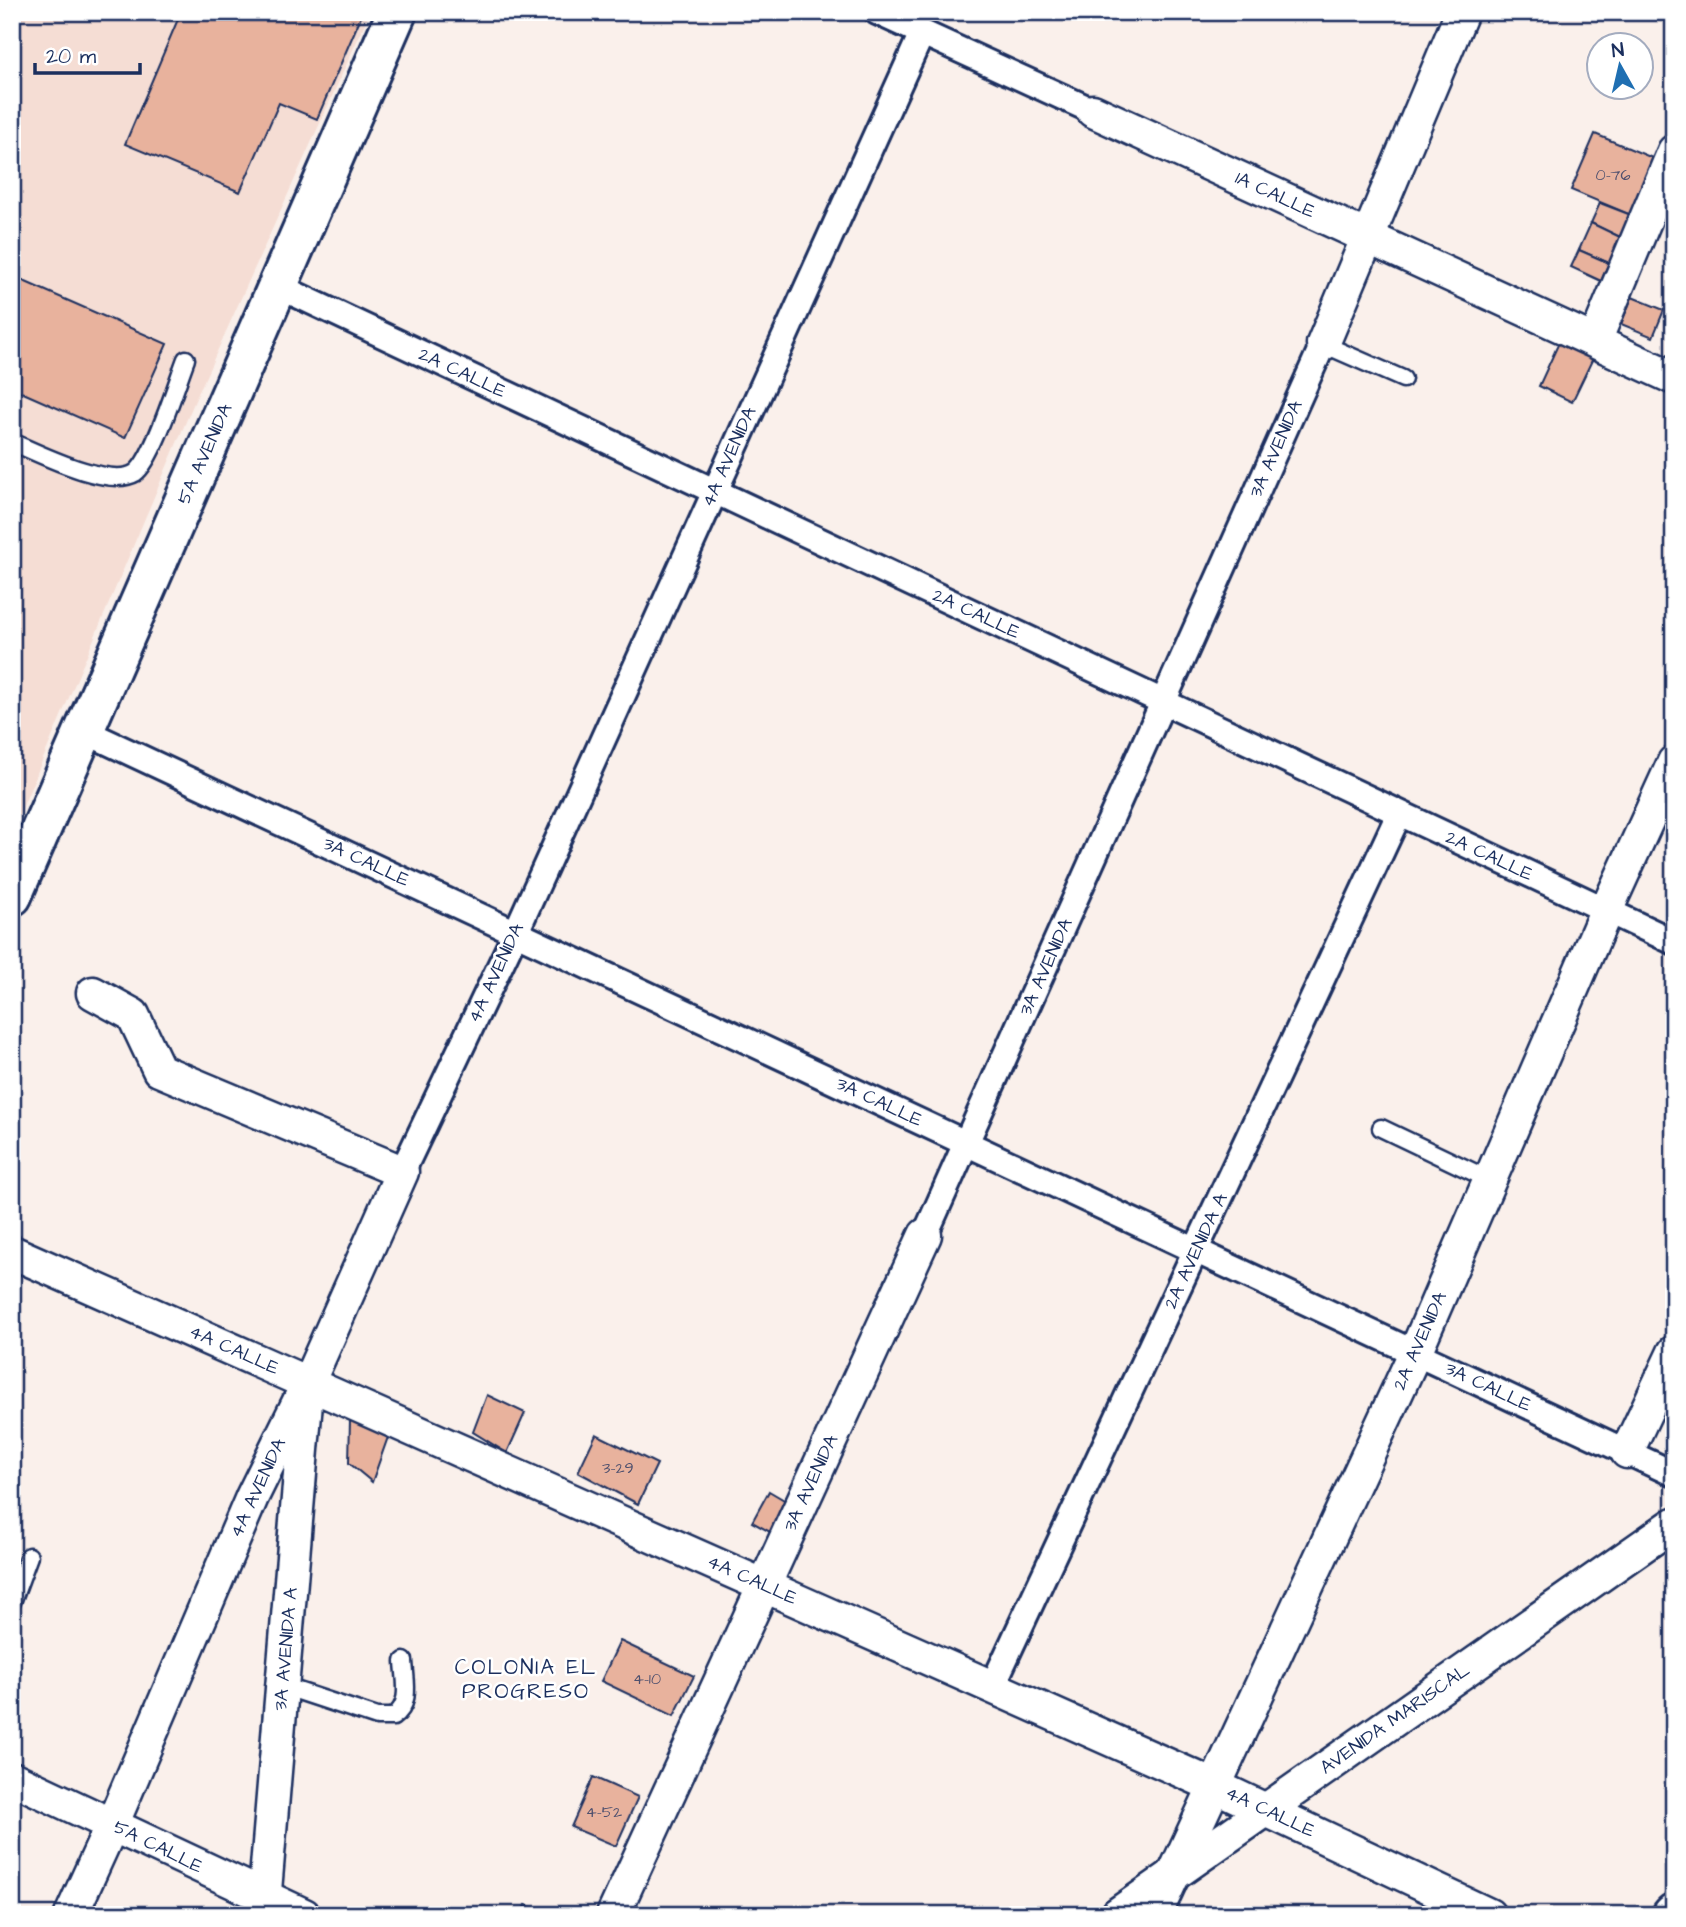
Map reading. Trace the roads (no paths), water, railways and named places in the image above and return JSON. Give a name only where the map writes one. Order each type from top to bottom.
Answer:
[{"type":"street","name":"5A AVENIDA","points":[[12,896],[397,12]]},
{"type":"street","name":"1A CALLE","points":[[877,12],[1674,378]]},
{"type":"street","name":"3A AVENIDA","points":[[613,1915],[967,1143],[1164,703],[1323,344],[1462,12]]},
{"type":"street","name":"4A AVENIDA","points":[[71,1915],[252,1497],[308,1383],[401,1172],[516,932],[922,33]]},
{"type":"street","points":[[1595,341],[1674,151]]},
{"type":"street","name":"2A CALLE","points":[[278,286],[1674,942]]},
{"type":"street","name":"3A CALLE","points":[[84,731],[1674,1474]]},
{"type":"street","name":"2A AVENIDA","points":[[1155,1915],[1415,1353],[1606,911],[1674,762]]},
{"type":"street","name":"2A AVENIDA A","points":[[992,1687],[1399,814]]},
{"type":"street","points":[[93,993],[133,1016],[159,1070],[401,1172]]},
{"type":"street","name":"4A CALLE","points":[[12,1252],[1215,1786],[1489,1915]]},
{"type":"street","points":[[1627,1452],[1674,1352]]},
{"type":"street","name":"3A AVENIDA A","points":[[263,1906],[308,1383]]},
{"type":"street","name":"AVENIDA MARISCAL","points":[[1116,1915],[1674,1524]]},
{"type":"street","name":"5A CALLE","points":[[12,1778],[112,1825],[263,1906],[304,1915]]},
{"type":"lane","points":[[1323,344],[1403,379]]},
{"type":"lane","points":[[12,442],[69,467],[116,477],[133,474],[141,468],[150,453],[186,359]]},
{"type":"lane","points":[[1381,1128],[1490,1180]]},
{"type":"lane","points":[[12,1602],[29,1556]]},
{"type":"lane","points":[[283,1686],[377,1717],[393,1717],[404,1706],[407,1693],[404,1661]]},
{"type":"district","name":"COLONIA EL PROGRESO","points":[[526,1679]]}]
